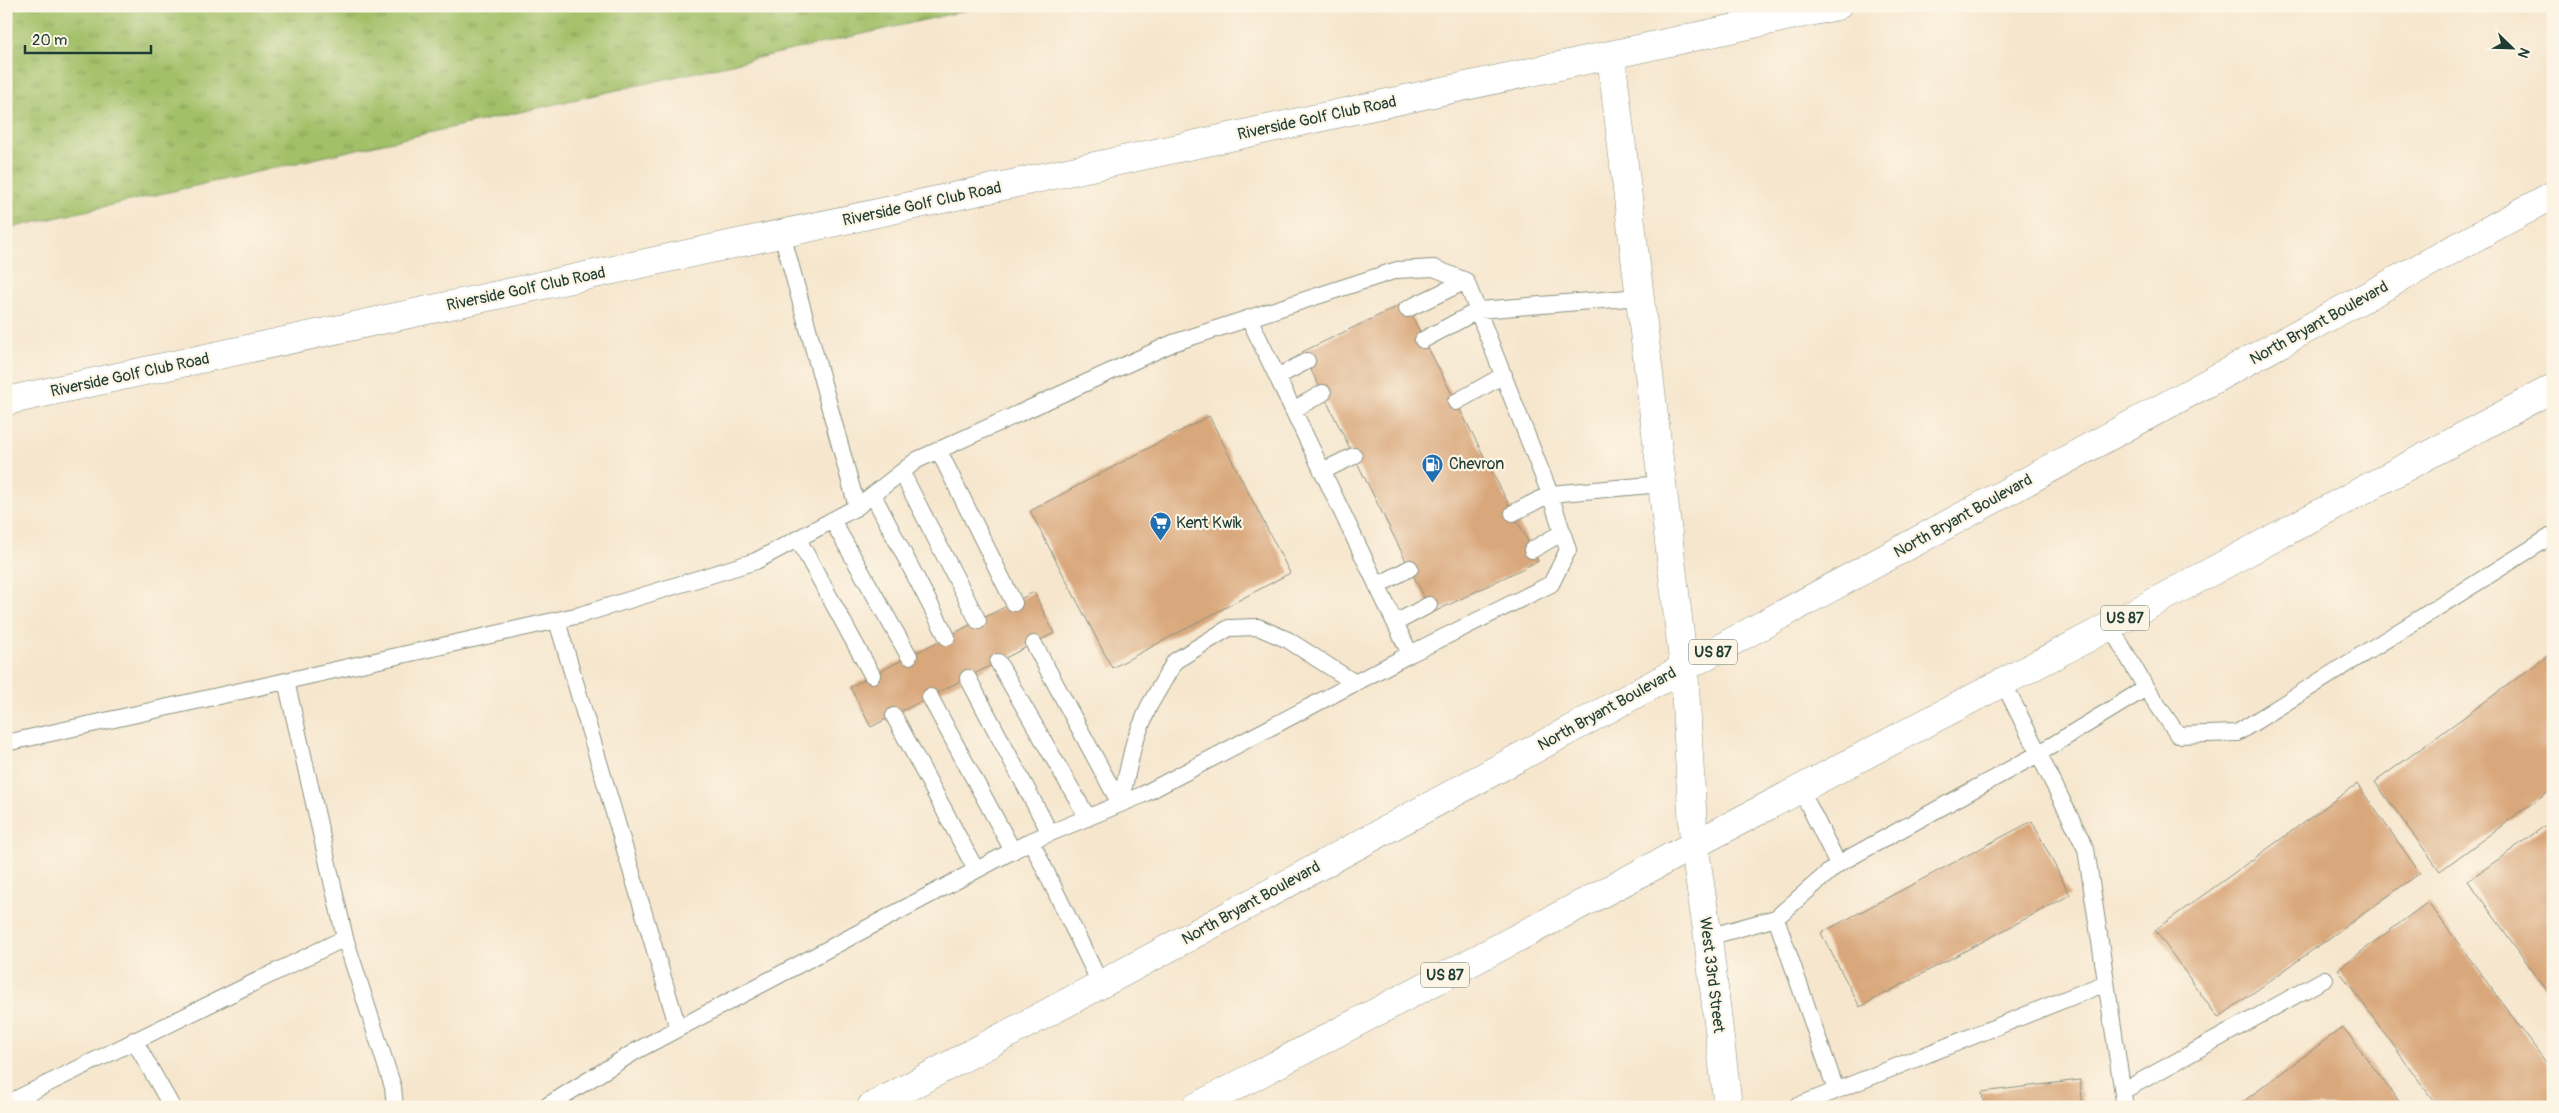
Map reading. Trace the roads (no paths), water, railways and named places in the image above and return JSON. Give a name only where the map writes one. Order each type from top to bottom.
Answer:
[{"type":"main road","name":"Riverside Golf Club Road","points":[[6,402],[1821,8]]},
{"type":"main road","name":"West 33rd Street","points":[[1611,55],[1684,668],[1694,844],[1708,937],[1728,1107]]},
{"type":"main road","name":"North Bryant Boulevard","points":[[871,1107],[1101,985],[2553,195]]},
{"type":"main road","name":"US 87","points":[[1196,1107],[2110,626],[2553,388]]},
{"type":"lane","points":[[782,234],[857,507]]},
{"type":"lane","points":[[6,742],[557,621],[756,561],[857,507],[917,460],[1173,344],[1397,270],[1434,268],[1466,281],[1504,374],[1563,532],[1568,550],[1551,584],[1410,654],[1142,795],[1031,841],[678,1028],[636,1051],[545,1107]]},
{"type":"lane","points":[[1407,309],[1466,281]]},
{"type":"lane","points":[[1423,340],[1479,310],[1640,296]]},
{"type":"lane","points":[[1249,318],[1410,654]]},
{"type":"lane","points":[[1277,377],[1307,361]]},
{"type":"lane","points":[[1456,402],[1504,374]]},
{"type":"lane","points":[[1293,410],[1323,393]]},
{"type":"lane","points":[[939,451],[1014,603]]},
{"type":"lane","points":[[1322,471],[1354,456]]},
{"type":"lane","points":[[902,472],[978,621]]},
{"type":"lane","points":[[1513,513],[1550,494],[1662,484]]},
{"type":"lane","points":[[872,495],[947,637]]},
{"type":"lane","points":[[832,520],[909,656]]},
{"type":"lane","points":[[1532,550],[1563,532]]},
{"type":"lane","points":[[2110,626],[2146,688],[2178,736],[2237,733],[2553,535]]},
{"type":"lane","points":[[798,539],[872,675]]},
{"type":"lane","points":[[1377,586],[1410,568]]},
{"type":"lane","points":[[1395,623],[1429,606]]},
{"type":"lane","points":[[557,621],[678,1028]]},
{"type":"lane","points":[[1120,804],[1134,743],[1149,706],[1175,661],[1229,628],[1258,627],[1288,640],[1356,683]]},
{"type":"lane","points":[[1034,644],[1120,804]]},
{"type":"lane","points":[[998,662],[1088,818]]},
{"type":"lane","points":[[968,678],[1050,833]]},
{"type":"lane","points":[[286,680],[344,938],[393,1087],[395,1107]]},
{"type":"lane","points":[[2003,682],[2086,849],[2124,1099],[2325,979]]},
{"type":"lane","points":[[1708,937],[1776,918],[1838,864],[2038,754],[2146,688]]},
{"type":"lane","points":[[930,697],[1013,851]]},
{"type":"lane","points":[[894,716],[976,870]]},
{"type":"lane","points":[[1800,788],[1838,864]]},
{"type":"lane","points":[[1031,841],[1101,985]]},
{"type":"lane","points":[[1776,918],[1836,1090]]},
{"type":"lane","points":[[6,1104],[344,938]]},
{"type":"lane","points":[[1795,1107],[2106,983]]},
{"type":"lane","points":[[134,1040],[172,1107]]},
{"type":"place","name":"Chevron","points":[[1433,483]]},
{"type":"place","name":"Kent Kwik","points":[[1160,542]]}]
